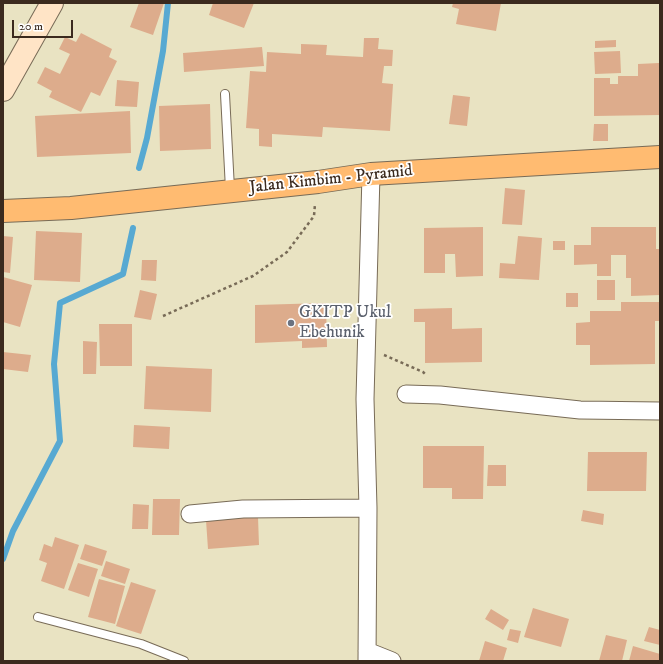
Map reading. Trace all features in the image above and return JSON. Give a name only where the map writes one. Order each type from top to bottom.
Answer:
[{"type":"highway","name":"Jalan Kimbim - Pyramid","points":[[3,211],[71,208],[230,190],[318,182],[371,174],[660,156]]},
{"type":"main road","points":[[3,90],[52,3]]},
{"type":"street","points":[[371,174],[365,399],[368,508],[367,656],[392,661]]},
{"type":"street","points":[[406,394],[440,395],[580,410],[660,412]]},
{"type":"street","points":[[190,514],[242,510],[368,508]]},
{"type":"lane","points":[[224,94],[230,190]]},
{"type":"lane","points":[[38,617],[141,644],[184,661]]},
{"type":"path","points":[[163,316],[253,276],[287,252],[314,216],[318,182]]},
{"type":"path","points":[[367,345],[396,361],[423,372],[440,395]]},
{"type":"building","points":[[139,3],[164,3],[153,35],[130,27]]},
{"type":"building","points":[[213,3],[254,3],[244,28],[209,15]]},
{"type":"building","points":[[453,3],[501,3],[496,31],[456,24],[459,9],[452,7]]},
{"type":"building","points":[[81,33],[112,49],[109,57],[117,61],[100,96],[91,92],[81,112],[49,97],[52,91],[37,83],[45,67],[60,74],[70,54],[59,49],[65,37],[76,42]]},
{"type":"building","points":[[364,38],[379,38],[378,49],[393,50],[392,66],[384,66],[382,83],[393,84],[390,131],[323,127],[322,137],[272,134],[272,147],[259,146],[259,129],[246,128],[250,71],[266,72],[267,52],[301,54],[301,44],[327,45],[326,55],[363,57]]},
{"type":"building","points":[[616,40],[616,47],[595,48],[595,41]]},
{"type":"building","points":[[262,47],[264,66],[184,72],[183,53]]},
{"type":"building","points":[[620,51],[621,73],[595,74],[594,52]]},
{"type":"building","points":[[659,63],[660,115],[594,116],[594,78],[610,78],[610,84],[618,84],[618,76],[638,76],[638,64]]},
{"type":"building","points":[[117,80],[139,82],[137,107],[115,106]]},
{"type":"building","points":[[453,95],[470,97],[467,126],[449,124]]},
{"type":"building","points":[[210,104],[211,149],[160,151],[159,106]]},
{"type":"building","points":[[130,111],[131,153],[37,157],[35,116]]},
{"type":"building","points":[[594,124],[608,124],[608,141],[593,141]]},
{"type":"building","points":[[505,188],[525,190],[522,225],[502,224]]},
{"type":"building","points":[[483,227],[483,276],[456,277],[455,254],[445,254],[445,273],[424,273],[424,228]]},
{"type":"building","points":[[591,227],[656,227],[656,249],[660,249],[660,295],[631,296],[631,278],[626,278],[626,255],[611,255],[611,276],[597,276],[597,264],[574,265],[574,245],[591,245]]},
{"type":"building","points":[[36,231],[82,233],[80,282],[34,280]]},
{"type":"building","points":[[3,236],[13,237],[10,273],[3,272]]},
{"type":"building","points":[[518,236],[542,238],[539,280],[499,278],[500,263],[515,264]]},
{"type":"building","points":[[553,241],[565,241],[565,250],[553,250]]},
{"type":"building","points":[[142,260],[157,260],[156,281],[141,280]]},
{"type":"building","points":[[3,277],[32,285],[20,327],[3,322]]},
{"type":"building","points":[[597,280],[615,280],[615,300],[597,300]]},
{"type":"building","points":[[140,290],[157,294],[151,320],[134,317]]},
{"type":"building","points":[[566,293],[578,293],[578,307],[566,307]]},
{"type":"building","points":[[621,302],[660,302],[660,321],[655,321],[655,364],[590,365],[590,345],[576,345],[576,323],[590,322],[590,311],[621,311]]},
{"type":"building","name":"GKITP Ukul Ebehunik","points":[[326,303],[327,347],[302,348],[302,341],[255,343],[255,305]]},
{"type":"building","points":[[452,308],[452,329],[482,328],[482,362],[425,363],[425,322],[414,322],[414,309]]},
{"type":"building","points":[[99,324],[132,324],[132,366],[100,366]]},
{"type":"building","points":[[83,341],[97,342],[96,374],[83,374]]},
{"type":"building","points":[[3,352],[31,355],[28,372],[3,369]]},
{"type":"building","points":[[146,366],[212,369],[211,412],[144,409]]},
{"type":"building","points":[[134,425],[170,427],[169,449],[133,447]]},
{"type":"building","points":[[423,446],[484,446],[483,499],[452,499],[452,488],[423,488]]},
{"type":"building","points":[[588,452],[647,452],[646,491],[587,491]]},
{"type":"building","points":[[488,465],[506,465],[506,486],[487,486]]},
{"type":"building","points":[[153,499],[180,499],[179,535],[152,535]]},
{"type":"building","points":[[133,504],[149,505],[148,529],[132,529]]},
{"type":"building","points":[[583,510],[604,514],[603,525],[581,521]]},
{"type":"building","points":[[258,517],[259,545],[208,549],[206,520]]},
{"type":"building","points":[[55,537],[79,545],[64,589],[41,581],[47,563],[39,560],[44,544],[52,547]]},
{"type":"building","points":[[85,544],[107,551],[102,566],[80,559]]},
{"type":"building","points":[[106,561],[130,569],[125,584],[101,576]]},
{"type":"building","points":[[78,563],[98,569],[89,597],[68,590]]},
{"type":"building","points":[[99,579],[125,586],[115,624],[88,617]]},
{"type":"building","points":[[131,582],[156,590],[141,634],[116,626]]},
{"type":"building","points":[[533,608],[569,619],[561,647],[524,637]]},
{"type":"building","points":[[491,609],[509,620],[503,630],[485,619]]},
{"type":"building","points":[[649,627],[660,630],[660,645],[644,641]]},
{"type":"building","points":[[510,629],[521,631],[518,643],[507,640]]},
{"type":"building","points":[[606,635],[627,640],[622,661],[599,661]]},
{"type":"building","points":[[485,641],[507,648],[503,661],[479,661]]},
{"type":"building","points":[[633,646],[660,654],[660,661],[629,661]]},
{"type":"waterway","points":[[139,168],[147,138],[163,51],[168,3]]},
{"type":"waterway","points":[[3,559],[13,531],[60,441],[54,364],[60,303],[123,274],[133,228]]},
{"type":"place","name":"GKITP Ukul Ebehunik","points":[[291,323]]}]
